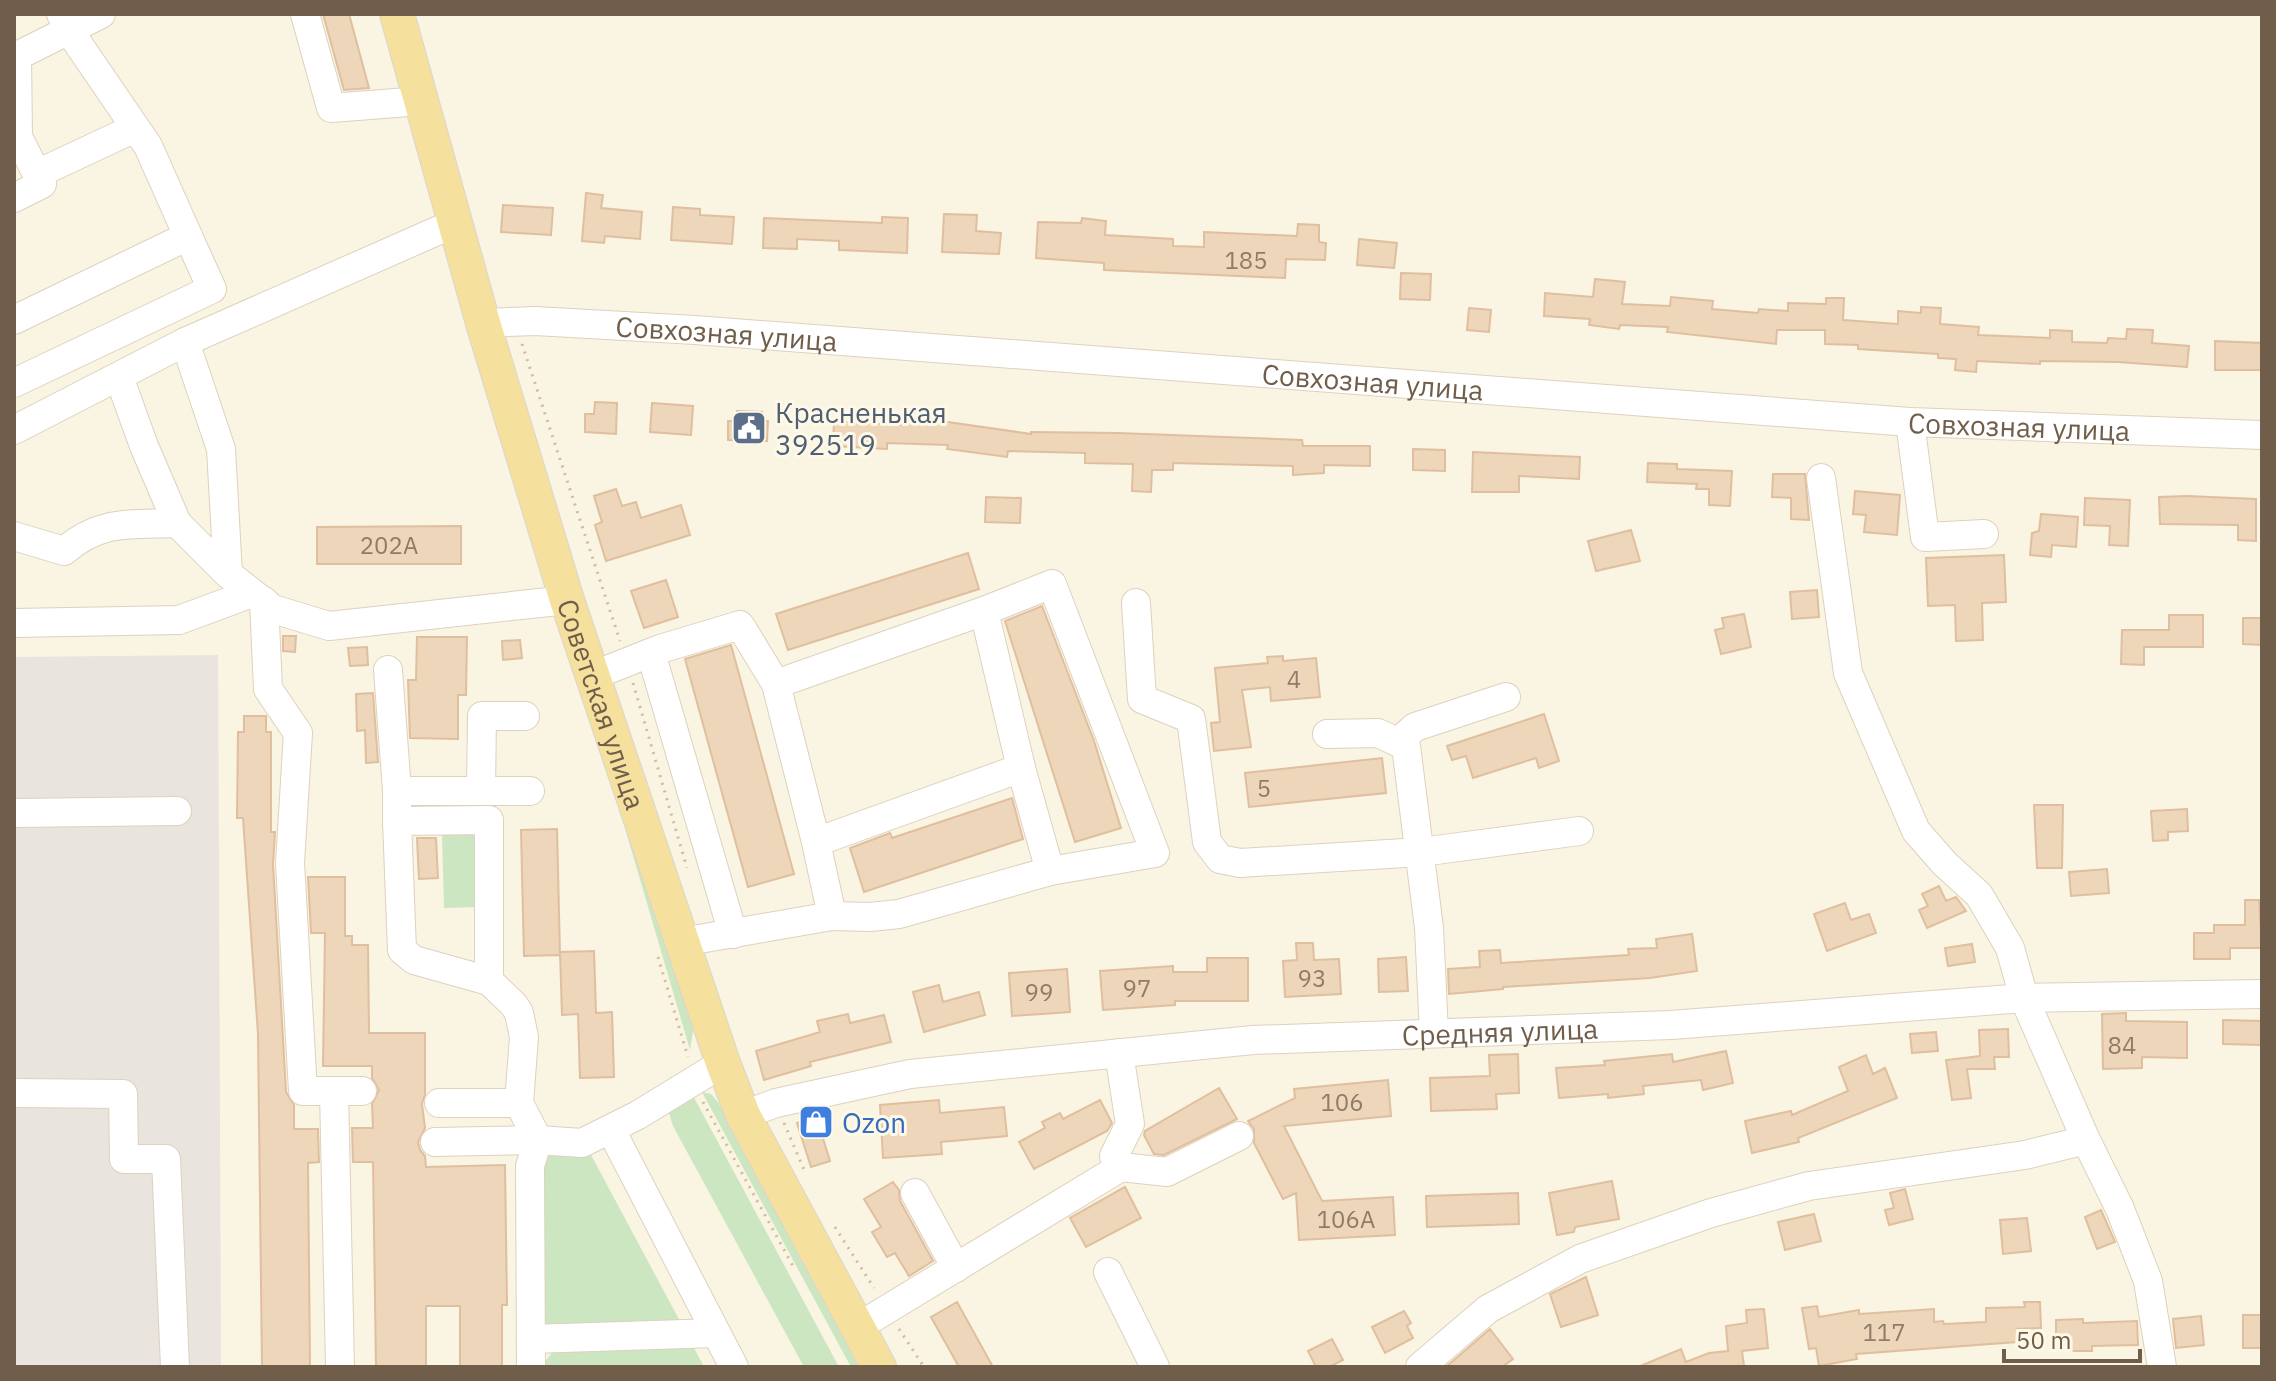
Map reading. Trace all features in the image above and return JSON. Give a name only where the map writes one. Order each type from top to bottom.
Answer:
[{"type":"main road","name":"Советская улица","points":[[397,14],[455,223],[499,322],[567,600],[723,1063],[743,1115],[879,1367]]},
{"type":"street","points":[[14,198],[42,184],[18,137],[15,56],[64,22],[101,14]]},
{"type":"street","points":[[305,14],[331,108],[421,101]]},
{"type":"street","points":[[14,383],[212,289],[148,146],[64,22]]},
{"type":"street","points":[[37,174],[135,128]]},
{"type":"street","points":[[14,430],[185,342],[455,223]]},
{"type":"street","points":[[14,320],[188,236]]},
{"type":"street","name":"Совхозная улица","points":[[499,322],[695,330],[1910,422],[2262,435]]},
{"type":"street","points":[[185,342],[221,449],[228,574]]},
{"type":"street","points":[[119,377],[177,523],[228,574],[273,609],[329,626],[567,600]]},
{"type":"street","points":[[1910,422],[1925,537],[1984,534]]},
{"type":"street","points":[[1821,478],[1848,673],[1916,831],[1945,864],[1979,895],[2010,948],[2024,998],[2120,1209],[2148,1281],[2162,1367]]},
{"type":"street","points":[[14,536],[64,551],[81,536],[112,525],[177,523]]},
{"type":"street","points":[[682,942],[832,916],[899,914],[1050,871],[1155,853],[1052,584],[776,684]]},
{"type":"street","points":[[14,623],[179,620],[258,597]]},
{"type":"street","points":[[258,597],[268,689],[298,733],[290,863],[303,1091],[348,1091],[340,1367]]},
{"type":"street","points":[[1136,603],[1142,699],[1191,719],[1207,842],[1220,859],[1240,863],[1421,852],[1579,831]]},
{"type":"street","points":[[984,611],[1021,768],[1050,871]]},
{"type":"street","points":[[592,676],[740,625],[776,684],[832,916]]},
{"type":"street","points":[[639,658],[733,934]]},
{"type":"street","points":[[388,670],[397,791],[402,950],[414,960],[489,981],[514,1005],[523,1028],[519,1103],[538,1140],[530,1166],[531,1367]]},
{"type":"street","points":[[1398,742],[1415,727],[1506,697]]},
{"type":"street","points":[[481,791],[482,716],[525,716]]},
{"type":"street","points":[[1327,734],[1378,733],[1406,746],[1429,928],[1434,1033]]},
{"type":"street","points":[[816,842],[1021,768]]},
{"type":"street","points":[[397,791],[530,791]]},
{"type":"street","points":[[14,813],[177,811]]},
{"type":"street","points":[[397,821],[489,820],[489,981]]},
{"type":"street","name":"Средняя улица","points":[[743,1115],[776,1103],[910,1074],[1253,1040],[1671,1025],[2024,998],[2262,994]]},
{"type":"street","points":[[1119,1053],[1130,1124],[1114,1156],[1121,1167]]},
{"type":"street","points":[[435,1142],[538,1140],[582,1143],[611,1130],[723,1063]]},
{"type":"street","points":[[14,1093],[123,1094],[124,1159],[166,1159],[175,1367]]},
{"type":"street","points":[[439,1103],[519,1103]]},
{"type":"street","points":[[611,1130],[734,1367]]},
{"type":"street","points":[[858,1327],[1121,1167],[1167,1172],[1239,1136]]},
{"type":"street","points":[[1420,1367],[1488,1309],[1580,1259],[1711,1213],[1809,1186],[2025,1155],[2086,1140]]},
{"type":"street","points":[[915,1193],[956,1268]]},
{"type":"street","points":[[1108,1272],[1155,1367]]},
{"type":"street","points":[[531,1339],[716,1333]]},
{"type":"path","points":[[499,322],[639,658],[689,877]]},
{"type":"path","points":[[776,1103],[810,1183]]},
{"type":"path","points":[[831,1222],[924,1367]]},
{"type":"shaded area","points":[[218,655],[221,1367],[14,1367],[14,657]]},
{"type":"green space","points":[[475,833],[477,907],[444,908],[442,834]]},
{"type":"green space","points":[[631,834],[694,1026],[690,1050],[627,835]]},
{"type":"green space","points":[[691,1092],[839,1367],[804,1367],[673,1126],[669,1113],[672,1103]]},
{"type":"green space","points":[[702,1092],[711,1094],[718,1102],[861,1367],[851,1367]]},
{"type":"green space","points":[[590,1153],[682,1325],[545,1327],[543,1154]]},
{"type":"green space","points":[[693,1346],[704,1367],[541,1367],[554,1350]]},
{"type":"building","points":[[323,14],[349,14],[369,88],[344,90]]},
{"type":"building","points":[[586,193],[603,195],[601,208],[642,212],[640,239],[605,236],[604,243],[582,241]]},
{"type":"building","points":[[503,205],[553,208],[551,235],[501,232]]},
{"type":"building","points":[[673,207],[700,209],[700,215],[734,217],[732,244],[671,240]]},
{"type":"building","points":[[944,214],[977,215],[976,231],[1001,233],[999,254],[942,252]]},
{"type":"building","points":[[882,217],[908,218],[907,253],[839,250],[839,241],[797,239],[797,249],[763,248],[764,218],[882,223]]},
{"type":"building","points":[[1082,218],[1106,221],[1105,235],[1173,239],[1173,246],[1204,247],[1204,232],[1297,236],[1298,224],[1319,225],[1319,242],[1326,243],[1325,260],[1286,259],[1285,278],[1104,270],[1104,263],[1036,258],[1038,222],[1081,223]]},
{"type":"building","points":[[1359,239],[1397,243],[1394,268],[1357,265]]},
{"type":"building","points":[[1401,273],[1431,274],[1430,300],[1400,299]]},
{"type":"building","points":[[1595,279],[1625,282],[1622,304],[1670,306],[1671,297],[1713,301],[1712,309],[1758,313],[1759,309],[1788,311],[1788,303],[1826,304],[1826,298],[1844,298],[1843,320],[1898,324],[1898,311],[1921,313],[1921,307],[1941,308],[1940,324],[1979,327],[1978,335],[2050,338],[2050,330],[2072,331],[2072,342],[2107,343],[2108,338],[2126,339],[2127,329],[2153,330],[2152,343],[2189,346],[2187,367],[2118,362],[2040,361],[2040,364],[1977,361],[1976,372],[1955,370],[1956,359],[1938,358],[1938,354],[1825,344],[1825,330],[1777,330],[1776,344],[1667,332],[1668,327],[1620,325],[1619,329],[1589,325],[1590,319],[1544,316],[1545,293],[1593,297]]},
{"type":"building","points":[[1469,308],[1491,310],[1489,332],[1467,330]]},
{"type":"building","points":[[2215,341],[2262,343],[2262,370],[2215,370]]},
{"type":"building","points":[[595,402],[617,403],[616,434],[585,432],[585,414],[594,414]]},
{"type":"building","points":[[652,403],[693,406],[691,435],[650,432]]},
{"type":"building","points":[[737,411],[762,412],[761,421],[768,421],[767,441],[728,440],[728,421],[737,421]]},
{"type":"building","points":[[901,419],[927,419],[1031,434],[1118,433],[1302,440],[1303,446],[1370,446],[1370,466],[1324,465],[1324,473],[1293,475],[1293,466],[1173,463],[1173,470],[1152,470],[1151,492],[1132,491],[1133,464],[1085,463],[1085,453],[1008,451],[1007,457],[947,449],[948,445],[887,443],[887,449],[833,446],[834,421],[901,425]]},
{"type":"building","points":[[1413,449],[1445,450],[1445,471],[1413,470]]},
{"type":"building","points":[[1473,452],[1580,457],[1579,479],[1519,476],[1519,492],[1472,492]]},
{"type":"building","points":[[1648,463],[1677,464],[1677,469],[1732,471],[1730,506],[1709,505],[1709,489],[1696,489],[1697,484],[1647,482]]},
{"type":"building","points":[[1773,474],[1805,474],[1809,520],[1791,519],[1791,498],[1772,497]]},
{"type":"building","points":[[616,489],[622,506],[636,502],[641,518],[681,505],[690,535],[606,561],[595,525],[602,522],[594,496]]},
{"type":"building","points":[[1855,491],[1900,495],[1897,535],[1864,532],[1866,515],[1853,514]]},
{"type":"building","points":[[986,497],[1021,498],[1020,523],[985,522]]},
{"type":"building","points":[[2159,497],[2256,499],[2256,541],[2238,540],[2238,525],[2160,524]]},
{"type":"building","points":[[2085,498],[2130,500],[2128,546],[2109,545],[2110,526],[2084,525]]},
{"type":"building","points":[[2041,514],[2078,517],[2076,547],[2052,545],[2051,557],[2030,555],[2032,533],[2039,531]]},
{"type":"building","points":[[461,526],[461,564],[317,564],[317,527]]},
{"type":"building","points":[[1631,530],[1640,561],[1596,571],[1588,541]]},
{"type":"building","points":[[968,553],[979,589],[788,650],[776,614]]},
{"type":"building","points":[[2004,555],[2006,602],[1982,603],[1983,640],[1956,641],[1955,605],[1928,606],[1926,558]]},
{"type":"building","points":[[666,580],[678,617],[644,628],[631,591]]},
{"type":"building","points":[[1817,590],[1819,617],[1792,619],[1790,592]]},
{"type":"building","points":[[1042,606],[1094,741],[1121,828],[1075,842],[1005,621]]},
{"type":"building","points":[[1744,614],[1751,647],[1721,654],[1715,630],[1724,628],[1722,618]]},
{"type":"building","points":[[2169,615],[2203,615],[2203,647],[2144,647],[2144,665],[2121,664],[2122,630],[2169,630]]},
{"type":"building","points":[[2243,618],[2262,618],[2262,645],[2243,644]]},
{"type":"building","points":[[283,636],[296,636],[295,652],[283,651]]},
{"type":"building","points":[[417,637],[467,637],[466,695],[458,695],[458,739],[410,738],[408,680],[416,680]]},
{"type":"building","points":[[520,640],[522,658],[503,660],[502,641]]},
{"type":"building","points":[[731,645],[794,874],[748,887],[685,659]]},
{"type":"building","points":[[367,647],[368,665],[350,666],[348,648]]},
{"type":"building","points":[[1283,656],[1283,661],[1316,658],[1320,697],[1271,701],[1270,687],[1242,690],[1251,747],[1214,751],[1211,723],[1220,722],[1215,668],[1268,663],[1267,657]]},
{"type":"building","points":[[373,693],[378,762],[366,763],[365,730],[357,731],[356,694]]},
{"type":"building","points":[[1544,714],[1559,761],[1539,768],[1536,758],[1473,778],[1466,756],[1452,760],[1447,746]]},
{"type":"building","points":[[244,716],[266,716],[266,732],[271,732],[271,832],[275,832],[273,864],[286,1092],[294,1105],[294,1129],[318,1129],[319,1162],[308,1163],[310,1367],[262,1367],[258,1034],[243,818],[237,818],[238,732],[244,732]]},
{"type":"building","points":[[1382,758],[1386,793],[1249,807],[1245,773]]},
{"type":"building","points":[[1012,798],[1023,839],[864,892],[850,848],[890,833],[892,838]]},
{"type":"building","points":[[2034,805],[2063,805],[2062,868],[2037,868]]},
{"type":"building","points":[[2187,809],[2188,831],[2168,832],[2168,840],[2153,841],[2151,811]]},
{"type":"building","points":[[557,829],[560,955],[524,956],[521,830]]},
{"type":"building","points":[[417,838],[436,838],[438,878],[419,879]]},
{"type":"building","points":[[2107,869],[2109,893],[2071,896],[2069,872]]},
{"type":"building","points":[[308,877],[345,877],[345,936],[352,936],[352,945],[368,945],[369,1033],[425,1033],[425,1094],[422,1104],[425,1128],[418,1142],[425,1156],[426,1167],[505,1165],[507,1305],[502,1305],[502,1367],[460,1367],[460,1306],[426,1306],[426,1367],[376,1367],[373,1162],[353,1162],[352,1128],[373,1128],[372,1104],[379,1090],[372,1078],[372,1066],[323,1066],[325,933],[311,933]]},
{"type":"building","points":[[1939,886],[1946,901],[1956,897],[1966,911],[1927,928],[1919,910],[1928,906],[1922,894]]},
{"type":"building","points":[[2245,900],[2259,900],[2262,948],[2230,948],[2230,959],[2194,959],[2194,933],[2214,933],[2214,925],[2245,925]]},
{"type":"building","points":[[1845,903],[1851,920],[1869,914],[1876,933],[1827,951],[1814,914]]},
{"type":"building","points":[[1692,934],[1697,971],[1650,978],[1503,987],[1449,994],[1448,969],[1480,967],[1479,951],[1500,950],[1501,963],[1629,955],[1628,949],[1657,948],[1656,939]]},
{"type":"building","points":[[1296,943],[1313,943],[1314,960],[1339,959],[1341,994],[1285,997],[1283,961],[1297,960]]},
{"type":"building","points":[[1972,944],[1975,962],[1948,966],[1945,948]]},
{"type":"building","points":[[594,951],[596,1013],[612,1012],[614,1077],[580,1078],[578,1014],[562,1015],[560,952]]},
{"type":"building","points":[[1406,957],[1408,991],[1379,992],[1378,959]]},
{"type":"building","points":[[1207,958],[1248,958],[1248,1001],[1175,1001],[1175,1005],[1103,1010],[1100,971],[1173,966],[1173,972],[1207,972]]},
{"type":"building","points":[[1067,969],[1070,1012],[1012,1016],[1009,973]]},
{"type":"building","points":[[939,985],[943,1002],[979,992],[985,1015],[924,1032],[913,992]]},
{"type":"building","points":[[2126,1013],[2126,1021],[2187,1022],[2187,1058],[2142,1057],[2142,1068],[2103,1069],[2102,1014]]},
{"type":"building","points":[[848,1014],[850,1023],[884,1015],[891,1042],[810,1062],[811,1066],[764,1080],[756,1051],[820,1032],[817,1021]]},
{"type":"building","points":[[2223,1020],[2262,1021],[2262,1045],[2223,1044]]},
{"type":"building","points":[[2008,1029],[2009,1057],[1994,1057],[1995,1069],[1967,1069],[1971,1098],[1952,1100],[1946,1060],[1980,1056],[1979,1030]]},
{"type":"building","points":[[1936,1032],[1938,1051],[1912,1053],[1910,1034]]},
{"type":"building","points":[[1726,1051],[1733,1083],[1703,1090],[1701,1080],[1643,1086],[1644,1094],[1559,1098],[1556,1068],[1605,1065],[1604,1061],[1672,1054],[1673,1062]]},
{"type":"building","points":[[1518,1054],[1519,1093],[1496,1094],[1497,1109],[1431,1111],[1430,1078],[1490,1076],[1489,1055]]},
{"type":"building","points":[[1866,1055],[1873,1074],[1885,1068],[1897,1098],[1798,1138],[1799,1142],[1752,1153],[1745,1121],[1791,1111],[1792,1115],[1848,1091],[1839,1067]]},
{"type":"building","points":[[1388,1080],[1391,1116],[1284,1126],[1322,1201],[1393,1197],[1395,1235],[1299,1240],[1296,1193],[1283,1199],[1254,1143],[1254,1129],[1248,1121],[1295,1098],[1294,1089]]},
{"type":"building","points":[[1219,1088],[1237,1119],[1164,1155],[1154,1154],[1145,1131]]},
{"type":"building","points":[[939,1100],[940,1113],[1004,1107],[1007,1136],[941,1142],[942,1154],[883,1158],[880,1105]]},
{"type":"building","points":[[1100,1100],[1112,1123],[1107,1131],[1034,1169],[1019,1142],[1045,1128],[1042,1122],[1060,1113],[1063,1119]]},
{"type":"building","points":[[816,1116],[830,1161],[811,1167],[797,1123]]},
{"type":"building","points":[[1612,1181],[1619,1219],[1575,1227],[1574,1232],[1557,1235],[1549,1193]]},
{"type":"building","points":[[893,1182],[933,1261],[909,1276],[895,1253],[887,1257],[872,1232],[881,1227],[864,1199]]},
{"type":"building","points":[[1125,1187],[1141,1218],[1086,1247],[1070,1218]]},
{"type":"building","points":[[1905,1189],[1913,1219],[1889,1225],[1885,1210],[1894,1208],[1890,1193]]},
{"type":"building","points":[[1518,1193],[1519,1224],[1427,1227],[1426,1196]]},
{"type":"building","points":[[2101,1210],[2115,1242],[2097,1249],[2085,1217]]},
{"type":"building","points":[[1814,1214],[1821,1241],[1785,1250],[1778,1222]]},
{"type":"building","points":[[2027,1218],[2031,1251],[2003,1254],[2000,1220]]},
{"type":"building","points":[[1586,1277],[1598,1315],[1561,1327],[1550,1294]]},
{"type":"building","points":[[957,1302],[993,1367],[959,1367],[931,1317]]},
{"type":"building","points":[[2024,1302],[2040,1302],[2041,1328],[2017,1329],[2017,1342],[1856,1354],[1857,1359],[1819,1366],[1816,1348],[1809,1349],[1802,1308],[1817,1306],[1819,1317],[1859,1310],[1859,1314],[1934,1309],[1934,1322],[1943,1321],[1944,1324],[1986,1322],[1986,1308],[2025,1307]]},
{"type":"building","points":[[1764,1309],[1768,1348],[1742,1351],[1744,1366],[1638,1367],[1681,1349],[1686,1362],[1709,1353],[1728,1351],[1726,1326],[1747,1323],[1746,1310]]},
{"type":"building","points":[[1404,1311],[1411,1323],[1407,1326],[1413,1338],[1385,1353],[1372,1327]]},
{"type":"building","points":[[2243,1315],[2262,1315],[2262,1348],[2243,1348]]},
{"type":"building","points":[[2201,1316],[2204,1345],[2176,1348],[2173,1319]]},
{"type":"building","points":[[2083,1319],[2083,1323],[2137,1321],[2138,1345],[2092,1346],[2092,1351],[2070,1351],[2070,1339],[2056,1339],[2056,1320]]},
{"type":"building","points":[[1490,1329],[1513,1359],[1502,1367],[1446,1367]]},
{"type":"building","points":[[1332,1339],[1343,1360],[1329,1367],[1316,1367],[1308,1351]]},
{"type":"place","name":"Красненькая 392519","points":[[749,428]]},
{"type":"place","name":"Ozon","points":[[816,1122]]}]
